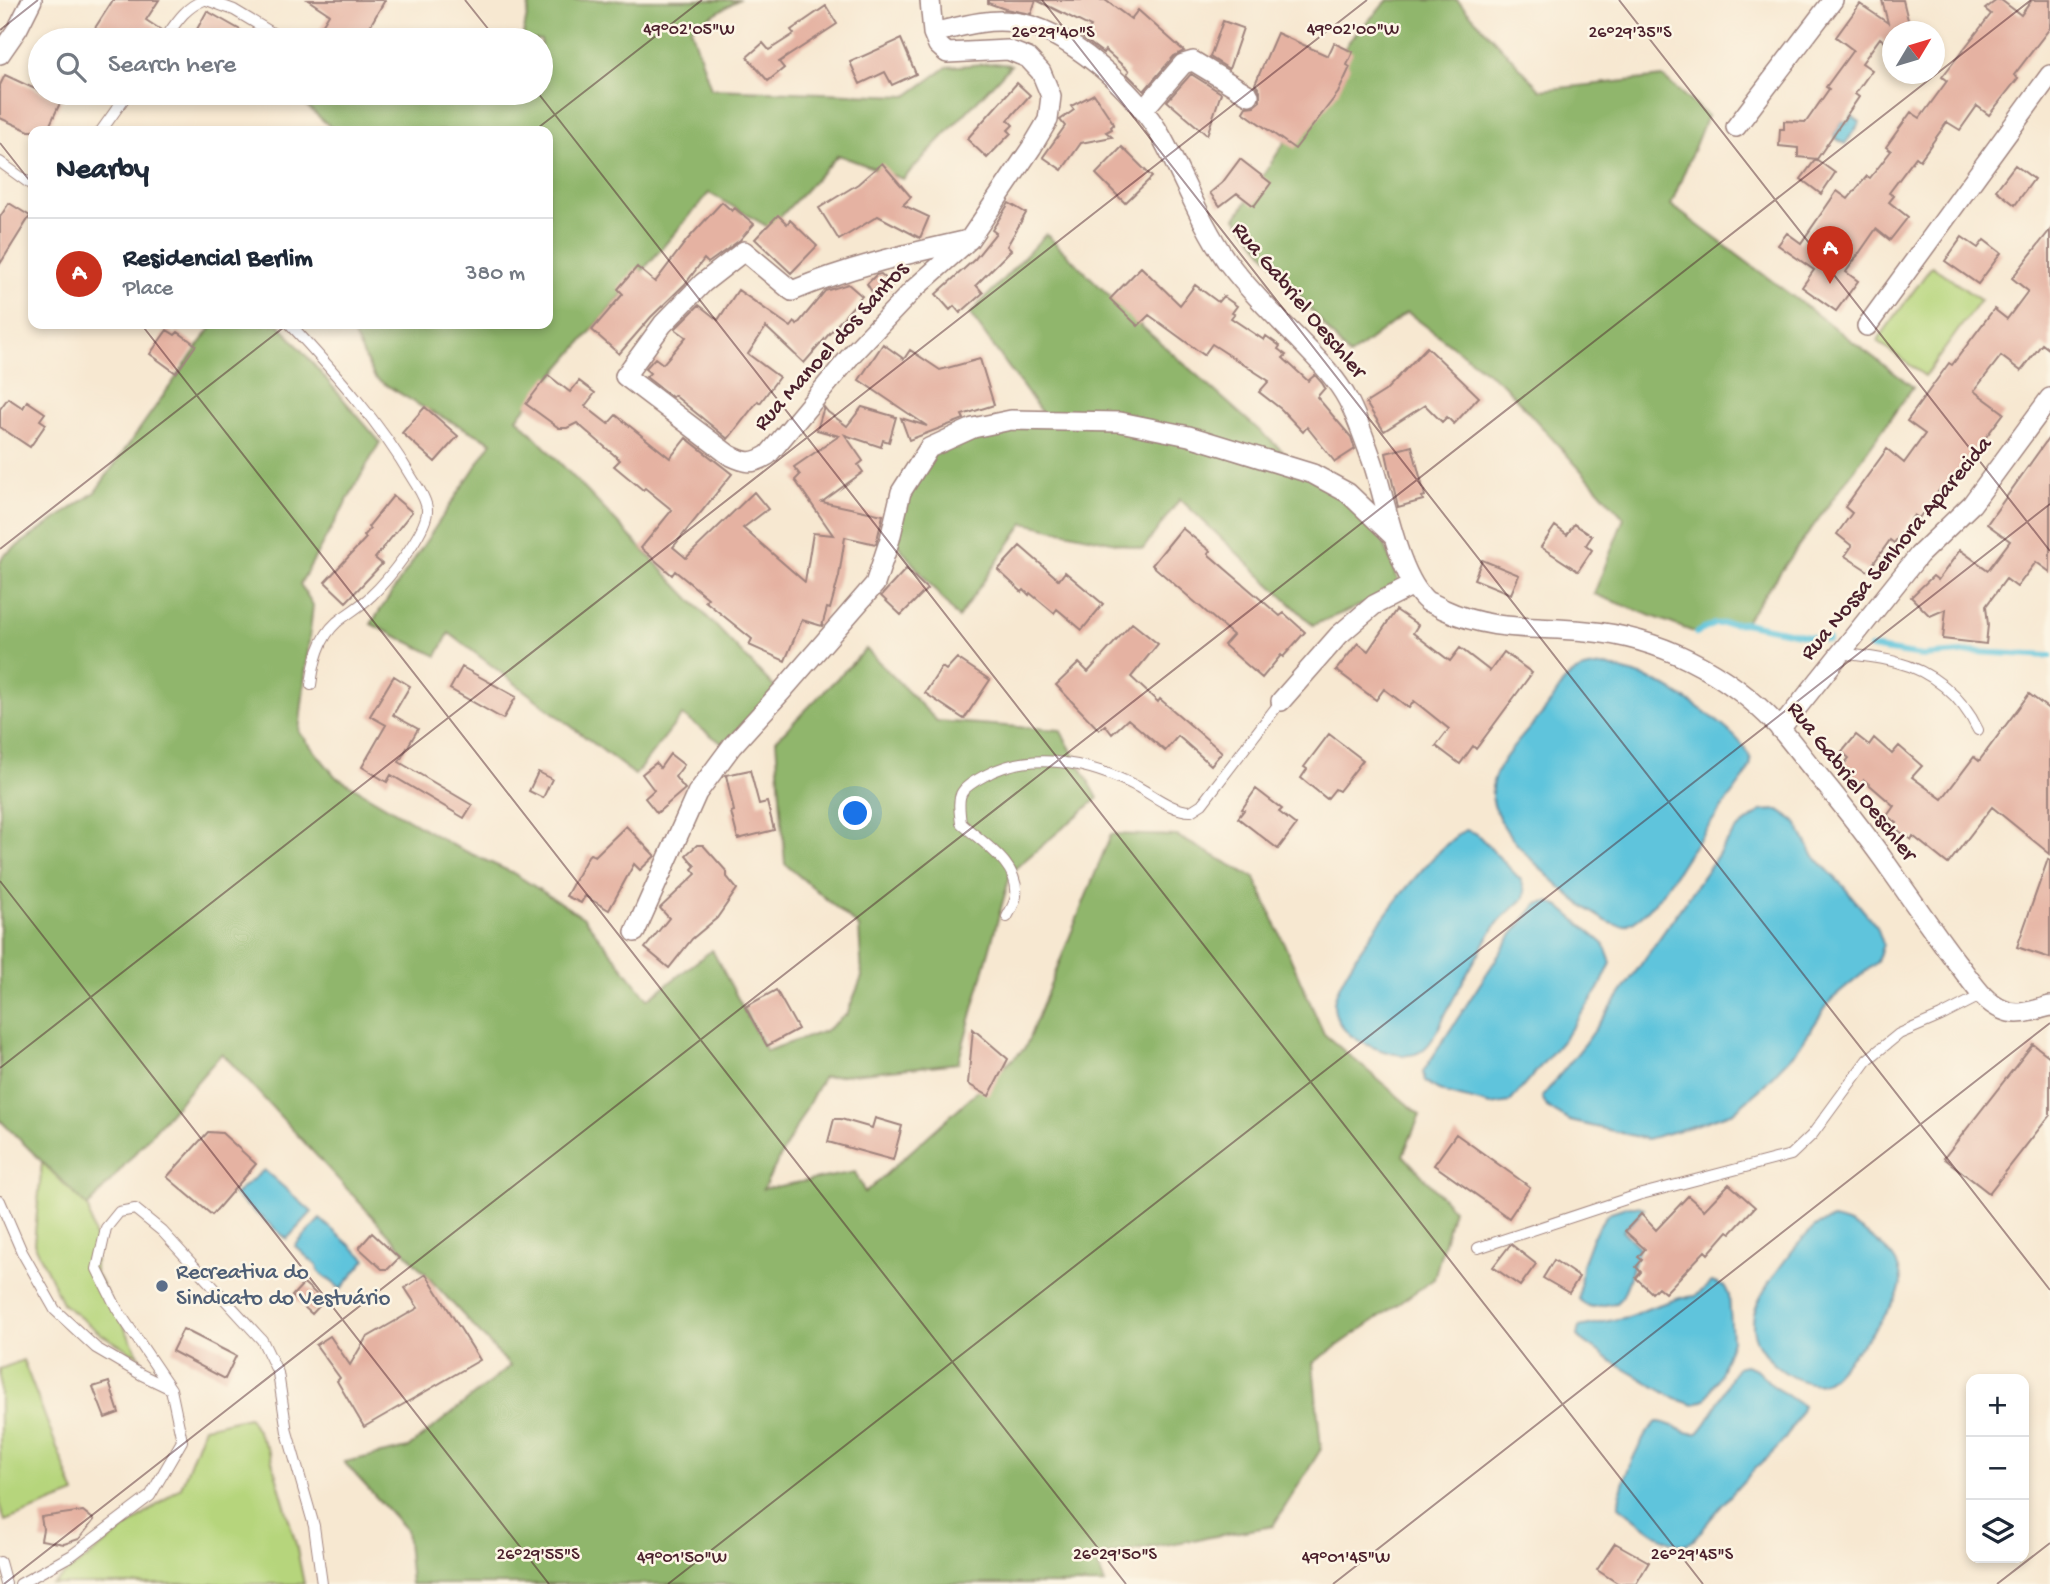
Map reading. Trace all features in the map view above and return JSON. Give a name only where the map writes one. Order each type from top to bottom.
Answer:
[{"type":"street","points":[[0,54],[18,28],[32,0]]},
{"type":"street","points":[[930,0],[933,33]]},
{"type":"street","points":[[1736,127],[1833,0]]},
{"type":"street","name":"Rua Gabriel Oeschler","points":[[933,33],[982,22],[1013,22],[1046,31],[1080,52],[1144,109],[1162,138],[1201,219],[1227,261],[1265,306],[1323,365],[1348,399],[1373,461],[1394,537],[1413,585],[1429,602],[1471,621],[1492,626],[1585,631],[1637,639],[1679,655],[1741,692],[1780,729],[1847,810],[1934,933],[1982,995],[2002,1010],[2013,1013],[2050,1006]]},
{"type":"street","name":"Rua Manoel dos Santos","points":[[933,33],[938,46],[947,53],[1008,50],[1028,58],[1041,72],[1051,96],[1048,120],[969,240],[915,288],[854,352],[768,455],[756,462],[744,462],[729,455],[625,376],[663,324],[703,284],[744,251],[792,291],[867,263],[969,240]]},
{"type":"street","points":[[1144,109],[1183,64],[1193,61],[1249,95]]},
{"type":"street","points":[[1867,327],[2050,75]]},
{"type":"street","name":"Rua Nossa Senhora Aparecida","points":[[1780,729],[1919,555],[1972,504],[2050,398]]},
{"type":"street","points":[[635,932],[697,793],[732,746],[875,584],[890,539],[901,492],[929,448],[973,428],[1011,420],[1120,422],[1189,436],[1313,474],[1348,493],[1394,537]]},
{"type":"street","points":[[1281,701],[1339,635],[1374,605],[1413,585]]},
{"type":"lane","points":[[172,28],[183,12],[193,4],[206,0],[234,10],[264,28]]},
{"type":"lane","points":[[105,126],[119,105]]},
{"type":"lane","points":[[0,162],[28,182]]},
{"type":"lane","points":[[294,329],[375,421],[423,497],[427,512],[416,540],[395,568],[371,597],[335,624],[323,640],[314,663],[311,685]]},
{"type":"lane","points":[[1841,653],[1896,662],[1930,674],[1954,694],[1978,730]]},
{"type":"lane","points":[[1007,917],[1016,897],[1015,881],[1006,865],[961,823],[958,801],[965,786],[997,769],[1031,761],[1070,762],[1125,780],[1181,810],[1191,811],[1202,804],[1281,701]]},
{"type":"lane","points":[[1478,1248],[1638,1195],[1791,1155],[1812,1135],[1867,1060],[1899,1034],[1982,995]]},
{"type":"lane","points":[[0,1201],[22,1252],[55,1310],[96,1348],[142,1375],[171,1388]]},
{"type":"lane","points":[[20,1584],[72,1555],[150,1496],[182,1441],[171,1388],[117,1309],[97,1269],[106,1228],[119,1212],[135,1209],[162,1231],[262,1340],[278,1373],[287,1432],[314,1525],[322,1584]]},
{"type":"lane","points":[[0,1562],[6,1584]]},
{"type":"green space","points":[[534,0],[738,0],[691,28],[711,89],[907,96],[947,67],[994,63],[1011,65],[903,179],[838,155],[770,228],[709,193],[517,418],[777,690],[723,744],[682,715],[635,775],[449,633],[437,656],[371,624],[492,442],[424,408],[375,378],[350,329],[553,329],[553,126],[329,126],[305,105],[553,105],[553,28],[524,28],[529,6]]},
{"type":"green space","points":[[1388,0],[1457,0],[1541,90],[1663,77],[1707,116],[1671,205],[1913,387],[1744,623],[1714,624],[1696,633],[1594,594],[1624,518],[1503,384],[1407,312],[1349,356],[1236,218],[1350,40]]},
{"type":"green space","points":[[1046,234],[1130,316],[1313,478],[1349,503],[1380,532],[1400,585],[1369,602],[1313,625],[1180,499],[1143,549],[1024,523],[958,618],[895,542],[903,496],[933,452],[973,433],[1049,423],[970,314]]},
{"type":"green space","points":[[1932,266],[1980,300],[1925,376],[1877,341]]},
{"type":"green space","points":[[210,329],[283,329],[380,442],[300,584],[313,605],[299,732],[335,776],[452,845],[513,873],[584,918],[648,999],[712,950],[766,1051],[825,1031],[847,1014],[862,977],[859,927],[785,864],[776,740],[866,649],[937,721],[1060,730],[1098,798],[1011,872],[958,1063],[823,1077],[763,1189],[855,1172],[865,1193],[1025,1048],[1111,834],[1177,836],[1255,878],[1324,1034],[1420,1115],[1403,1155],[1453,1209],[1434,1279],[1313,1363],[1321,1449],[1273,1526],[1095,1557],[1105,1584],[411,1584],[406,1530],[344,1462],[408,1448],[510,1366],[222,1053],[88,1207],[0,1120],[0,564],[3,556],[95,492]]},
{"type":"green space","points":[[42,1162],[88,1207],[95,1240],[95,1272],[140,1357],[101,1334],[62,1303],[34,1243]]},
{"type":"green space","points":[[23,1360],[75,1494],[5,1521],[0,1507],[0,1369]]},
{"type":"green space","points":[[249,1417],[270,1454],[296,1544],[304,1584],[52,1584],[181,1487],[204,1427]]},
{"type":"water","points":[[1852,116],[1860,122],[1845,144],[1835,138],[1834,134],[1843,121],[1847,123]]},
{"type":"water","points":[[1605,666],[1652,680],[1692,703],[1738,740],[1751,762],[1745,777],[1654,904],[1626,925],[1615,925],[1600,918],[1548,876],[1507,832],[1497,814],[1492,794],[1494,779],[1504,759],[1542,714],[1566,680],[1579,671]]},
{"type":"water","points":[[1779,810],[1795,821],[1813,855],[1877,927],[1883,944],[1877,962],[1831,1000],[1797,1050],[1759,1090],[1733,1112],[1647,1139],[1570,1121],[1547,1107],[1542,1097],[1585,1044],[1734,832],[1761,811]]},
{"type":"water","points":[[1466,830],[1477,834],[1521,880],[1525,891],[1524,898],[1491,932],[1426,1048],[1416,1054],[1398,1055],[1368,1045],[1354,1038],[1338,1021],[1334,1005],[1338,989],[1368,939],[1411,882],[1452,840]]},
{"type":"water","points":[[1549,902],[1560,907],[1604,944],[1611,963],[1599,989],[1563,1040],[1510,1102],[1491,1105],[1437,1089],[1425,1081],[1423,1072],[1513,933],[1537,904]]},
{"type":"water","points":[[264,1170],[312,1212],[287,1239],[234,1195]]},
{"type":"water","points":[[1629,1206],[1644,1209],[1623,1231],[1639,1247],[1622,1297],[1616,1303],[1593,1307],[1585,1305],[1579,1299],[1582,1265],[1592,1238],[1606,1216]]},
{"type":"water","points":[[320,1219],[366,1259],[341,1289],[318,1271],[317,1266],[295,1246]]},
{"type":"water","points":[[1833,1219],[1858,1229],[1892,1256],[1898,1266],[1901,1282],[1893,1303],[1852,1355],[1827,1381],[1811,1383],[1789,1375],[1768,1358],[1755,1337],[1753,1317],[1764,1291],[1791,1252],[1810,1231]]},
{"type":"water","points":[[1712,1282],[1725,1287],[1729,1295],[1732,1340],[1719,1377],[1705,1400],[1694,1405],[1676,1399],[1613,1362],[1577,1336],[1579,1327],[1628,1317],[1680,1298],[1696,1296]]},
{"type":"water","points":[[1745,1365],[1756,1369],[1772,1385],[1803,1406],[1781,1444],[1742,1483],[1694,1539],[1684,1544],[1668,1541],[1619,1506],[1632,1461],[1644,1438],[1657,1422],[1698,1433],[1737,1367]]},
{"type":"building","points":[[113,0],[159,0],[146,20],[158,28],[95,28]]},
{"type":"building","points":[[308,0],[385,0],[369,28],[320,28],[329,14]]},
{"type":"building","points":[[988,0],[1036,0],[1031,14],[1005,9],[988,3]]},
{"type":"building","points":[[1036,0],[1105,0],[1131,19],[1138,10],[1184,51],[1174,56],[1144,91],[1127,74],[1129,71],[1105,50],[1103,53],[1083,38],[1091,27]]},
{"type":"building","points":[[1882,0],[1903,0],[1908,21],[1887,21]]},
{"type":"building","points":[[2001,0],[2021,15],[2032,0],[2050,0],[2050,28],[2014,75],[2018,78],[1989,115],[1977,106],[1960,130],[1947,122],[1920,160],[1916,157],[1889,193],[1894,196],[1889,202],[1908,217],[1890,240],[1876,229],[1846,272],[1858,281],[1836,311],[1802,287],[1814,270],[1778,245],[1787,233],[1801,243],[1837,191],[1848,199],[1867,176],[1870,178],[1891,151],[1886,147],[1911,112],[1920,118],[1945,84],[1945,73],[1991,14],[1985,9]]},
{"type":"building","points":[[1860,4],[1885,21],[1882,21],[1882,40],[1880,38],[1862,63],[1872,70],[1855,94],[1859,97],[1817,159],[1798,157],[1798,148],[1779,146],[1780,129],[1784,129],[1784,121],[1806,122],[1829,89],[1826,87],[1853,50],[1836,37]]},
{"type":"building","points":[[826,6],[837,24],[779,62],[784,68],[768,81],[747,57],[763,43],[769,50],[794,34],[791,30]]},
{"type":"building","points":[[207,11],[237,28],[198,28]]},
{"type":"building","points":[[1223,21],[1243,28],[1229,69],[1210,57]]},
{"type":"building","points":[[1277,33],[1328,56],[1334,43],[1353,52],[1347,65],[1350,67],[1338,93],[1295,149],[1243,112],[1246,107],[1254,106],[1260,101],[1260,90],[1255,84]]},
{"type":"building","points":[[901,39],[916,74],[892,85],[885,72],[860,84],[850,62]]},
{"type":"building","points":[[1191,74],[1221,93],[1207,135],[1167,101]]},
{"type":"building","points":[[5,75],[28,86],[28,105],[59,105],[49,126],[28,126],[28,131],[0,118],[0,85]]},
{"type":"building","points":[[1017,83],[1030,95],[1008,120],[1013,125],[1008,130],[1011,133],[987,158],[967,139]]},
{"type":"building","points":[[1094,94],[1114,124],[1112,129],[1106,132],[1112,137],[1081,143],[1062,170],[1043,157],[1065,126],[1060,120],[1074,110],[1071,106]]},
{"type":"building","points":[[1122,147],[1152,177],[1125,203],[1096,174]]},
{"type":"building","points":[[1240,159],[1271,183],[1254,206],[1237,193],[1220,206],[1210,193],[1222,183]]},
{"type":"building","points":[[1816,159],[1835,173],[1821,194],[1801,179]]},
{"type":"building","points":[[882,163],[911,197],[903,205],[929,217],[920,238],[878,216],[839,240],[819,208],[858,184]]},
{"type":"building","points":[[2015,165],[2034,179],[2015,205],[1996,190]]},
{"type":"building","points":[[722,202],[732,211],[735,208],[754,224],[740,240],[708,263],[704,259],[685,284],[619,354],[592,330],[623,294],[618,289],[637,267],[655,282],[687,240]]},
{"type":"building","points":[[9,203],[28,215],[28,219],[0,264],[0,217]]},
{"type":"building","points":[[1009,203],[1026,213],[1007,246],[1011,250],[976,285],[983,293],[960,313],[954,306],[950,310],[936,294],[975,259],[996,233],[992,230]]},
{"type":"building","points":[[778,215],[787,224],[790,220],[817,246],[791,273],[755,239]]},
{"type":"building","points":[[2050,230],[2050,350],[2042,344],[2021,371],[2001,356],[1974,391],[2004,413],[1980,445],[1983,448],[1946,494],[1940,489],[1919,518],[1914,515],[1894,543],[1890,540],[1868,571],[1845,556],[1852,546],[1837,534],[1852,513],[1845,507],[1887,449],[1904,463],[1925,434],[1907,421],[1949,363],[1952,365],[1994,309],[2007,319],[2028,291],[2012,278]]},
{"type":"building","points":[[1962,237],[1978,248],[1984,240],[2001,253],[1978,284],[1945,261]]},
{"type":"building","points":[[1141,267],[1180,305],[1195,285],[1218,302],[1223,296],[1237,306],[1231,318],[1264,340],[1266,336],[1280,346],[1278,349],[1286,355],[1283,358],[1308,381],[1315,375],[1322,383],[1325,388],[1317,397],[1351,437],[1355,449],[1335,462],[1307,427],[1303,432],[1281,409],[1259,392],[1269,381],[1212,344],[1204,355],[1149,315],[1138,326],[1110,299]]},
{"type":"building","points":[[881,274],[893,285],[878,301],[867,284]]},
{"type":"building","points":[[848,284],[862,296],[804,363],[766,327],[748,354],[779,377],[728,439],[674,395],[672,397],[646,377],[650,373],[645,369],[655,358],[663,364],[686,337],[675,329],[699,305],[718,320],[738,290],[791,327],[795,322],[797,325],[825,291]]},
{"type":"building","points":[[167,330],[175,335],[178,332],[196,345],[176,373],[150,354]]},
{"type":"building","points":[[883,344],[904,359],[910,350],[940,370],[980,359],[994,405],[962,415],[964,419],[909,440],[901,418],[927,426],[859,380]]},
{"type":"building","points":[[1427,347],[1479,397],[1454,424],[1447,417],[1442,422],[1425,405],[1384,431],[1366,403],[1385,391]]},
{"type":"building","points":[[548,375],[570,392],[579,381],[595,393],[585,406],[608,424],[616,415],[670,458],[686,438],[732,474],[673,547],[686,558],[754,492],[768,509],[743,528],[805,582],[813,533],[833,535],[795,480],[800,475],[794,467],[839,436],[817,430],[824,407],[847,426],[862,407],[896,417],[889,442],[883,440],[881,447],[845,435],[863,461],[858,465],[863,472],[822,502],[883,515],[876,544],[845,537],[839,576],[830,609],[827,608],[822,626],[802,620],[785,661],[749,645],[752,639],[705,601],[708,598],[675,571],[672,575],[641,548],[672,510],[614,466],[620,460],[577,423],[567,428],[559,428],[526,404]]},
{"type":"building","points":[[8,398],[23,408],[27,401],[45,413],[40,420],[46,424],[30,447],[0,427],[0,409]]},
{"type":"building","points":[[425,407],[458,436],[435,462],[402,433]]},
{"type":"building","points":[[2050,436],[2050,572],[2036,562],[2017,587],[2006,579],[1986,606],[1986,644],[1943,639],[1946,609],[1930,616],[1911,597],[1933,576],[1938,580],[1960,550],[1988,570],[2010,541],[1987,524]]},
{"type":"building","points":[[1412,446],[1425,496],[1422,497],[1423,500],[1398,507],[1386,453]]},
{"type":"building","points":[[393,496],[412,512],[375,558],[382,564],[346,602],[325,582],[366,538],[364,536],[370,529],[368,527]]},
{"type":"building","points":[[1574,524],[1592,536],[1586,545],[1592,550],[1578,571],[1541,547],[1555,526],[1567,535]]},
{"type":"building","points":[[1182,528],[1280,616],[1284,613],[1305,632],[1262,678],[1224,645],[1233,635],[1152,565]]},
{"type":"building","points":[[1020,546],[1059,580],[1065,572],[1103,604],[1082,630],[1057,609],[1054,613],[1030,593],[1029,595],[1024,590],[1022,592],[998,570]]},
{"type":"building","points":[[1482,560],[1519,575],[1511,594],[1474,579]]},
{"type":"building","points":[[906,569],[927,589],[901,615],[881,596]]},
{"type":"building","points":[[1396,610],[1418,625],[1413,633],[1450,661],[1460,648],[1490,671],[1504,652],[1532,673],[1476,749],[1473,746],[1460,764],[1436,746],[1449,729],[1414,701],[1409,708],[1384,689],[1376,700],[1336,670],[1358,643],[1368,651]]},
{"type":"building","points":[[1132,623],[1158,644],[1131,677],[1158,702],[1160,699],[1222,752],[1211,765],[1178,736],[1165,751],[1128,719],[1112,734],[1105,725],[1099,730],[1056,685],[1079,663],[1088,672]]},
{"type":"building","points":[[957,658],[990,680],[964,719],[925,693],[942,667],[946,670]]},
{"type":"building","points":[[462,667],[516,697],[503,719],[450,689]]},
{"type":"building","points":[[394,676],[410,686],[393,715],[418,729],[399,762],[472,805],[464,818],[391,775],[387,782],[362,767],[386,725],[370,716]]},
{"type":"building","points":[[2029,694],[2050,710],[2050,854],[1992,807],[1948,864],[1913,836],[1911,840],[1894,827],[1897,823],[1887,816],[1894,806],[1864,780],[1860,785],[1840,769],[1849,758],[1842,752],[1856,735],[1869,745],[1874,738],[1892,754],[1899,746],[1922,766],[1912,777],[1942,799],[1974,757],[1979,761]]},
{"type":"building","points":[[1329,734],[1363,760],[1339,791],[1335,789],[1327,799],[1301,778],[1307,769],[1304,767]]},
{"type":"building","points":[[670,754],[684,765],[675,777],[685,789],[657,813],[645,798],[654,790],[642,774],[656,763],[660,768]]},
{"type":"building","points":[[750,770],[759,804],[767,802],[774,830],[738,839],[726,775]]},
{"type":"building","points":[[538,772],[552,779],[543,798],[529,791]]},
{"type":"building","points":[[1256,789],[1282,809],[1279,812],[1296,825],[1278,849],[1238,818]]},
{"type":"building","points":[[626,826],[655,856],[640,870],[634,864],[609,910],[585,896],[581,903],[566,896],[588,856],[595,856]]},
{"type":"building","points":[[697,845],[703,845],[727,872],[727,877],[737,889],[717,918],[692,939],[669,968],[645,948],[669,918],[660,908],[696,874],[692,869],[695,866],[686,855]]},
{"type":"building","points":[[2048,859],[2050,860],[2050,958],[2017,947]]},
{"type":"building","points":[[776,990],[798,1029],[767,1046],[745,1007]]},
{"type":"building","points":[[973,1029],[1008,1059],[989,1096],[968,1084]]},
{"type":"building","points":[[2033,1044],[2050,1057],[2050,1115],[1989,1193],[1944,1158]]},
{"type":"building","points":[[875,1118],[902,1126],[893,1160],[828,1142],[834,1119],[872,1128]]},
{"type":"building","points":[[208,1132],[222,1133],[256,1164],[212,1215],[167,1177]]},
{"type":"building","points":[[1456,1134],[1530,1187],[1509,1218],[1434,1165]]},
{"type":"building","points":[[1729,1184],[1755,1207],[1731,1233],[1728,1231],[1708,1254],[1705,1251],[1665,1293],[1658,1287],[1652,1293],[1636,1278],[1641,1272],[1636,1267],[1642,1260],[1638,1257],[1645,1249],[1625,1231],[1641,1214],[1656,1230],[1688,1196],[1704,1210]]},
{"type":"building","points":[[372,1233],[399,1258],[388,1269],[382,1269],[359,1248]]},
{"type":"building","points":[[1510,1245],[1536,1264],[1520,1286],[1493,1267]]},
{"type":"building","points":[[1554,1260],[1579,1277],[1569,1293],[1543,1278]]},
{"type":"building","points":[[426,1274],[480,1360],[364,1427],[337,1381],[340,1378],[316,1345],[330,1336],[350,1365],[366,1338],[418,1308],[405,1288]]},
{"type":"building","points":[[304,1283],[324,1301],[312,1314],[292,1296]]},
{"type":"building","points":[[183,1329],[236,1356],[225,1379],[172,1351]]},
{"type":"building","points":[[109,1382],[119,1413],[105,1418],[93,1387]]},
{"type":"building","points":[[83,1511],[94,1520],[79,1539],[64,1544],[41,1540],[41,1517]]},
{"type":"building","points":[[1615,1543],[1649,1562],[1636,1584],[1619,1584],[1597,1570]]},
{"type":"waterway","points":[[1696,633],[1714,624],[1744,623],[1828,640]]},
{"type":"waterway","points":[[1870,648],[1922,656],[1975,652],[2050,656]]},
{"type":"place","name":"Residencial Berlim","points":[[1830,284]]},
{"type":"place","name":"Recreativa do Sindicato do Vestuário","points":[[162,1286]]}]
